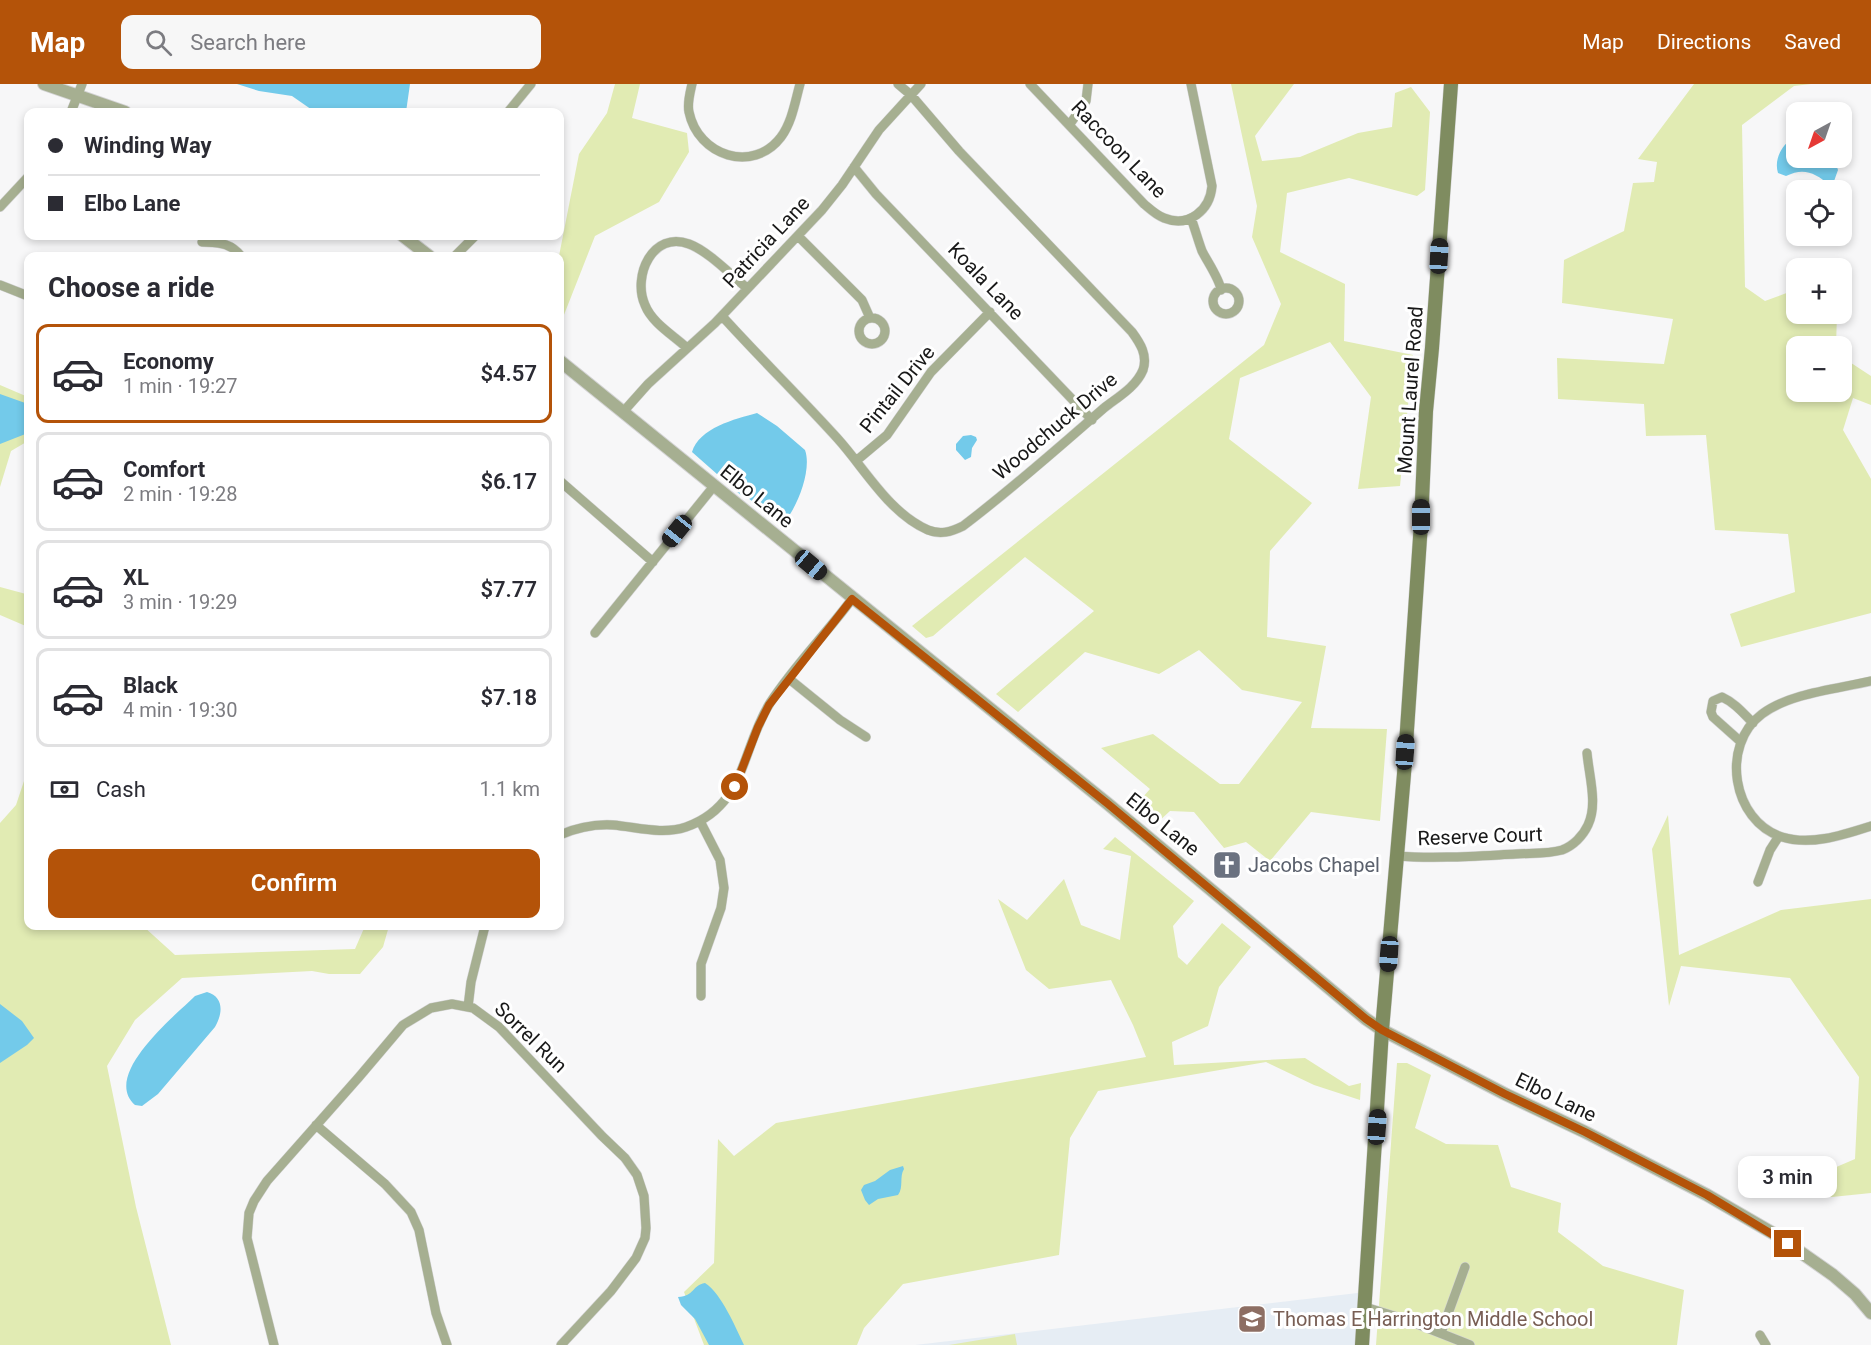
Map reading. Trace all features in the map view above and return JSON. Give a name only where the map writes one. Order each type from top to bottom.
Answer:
[{"type":"main road","name":"Mount Laurel Road","points":[[1362,1345],[1382,1030],[1421,523],[1426,411],[1451,84]]},
{"type":"street","points":[[44,84],[80,90],[116,108]]},
{"type":"street","points":[[511,108],[531,84]]},
{"type":"street","points":[[692,84],[689,112],[700,136],[719,152],[743,158],[759,155],[780,139],[789,123],[800,84]]},
{"type":"street","name":"Woodchuck Drive","points":[[722,316],[818,417],[881,493],[912,520],[933,532],[947,532],[970,520],[1092,420],[1138,378],[1145,362],[1142,346],[1126,326],[959,152],[911,95],[898,84]]},
{"type":"street","name":"Patricia Lane","points":[[623,412],[722,316],[829,202],[879,130],[921,84]]},
{"type":"street","name":"Raccoon Lane","points":[[1030,84],[1151,210],[1165,219],[1191,218]]},
{"type":"street","points":[[1070,124],[1086,101],[1088,84]]},
{"type":"street","points":[[1191,84],[1212,186],[1204,209],[1191,218],[1221,290]]},
{"type":"street","points":[[73,108],[80,90]]},
{"type":"street","name":"Koala Lane","points":[[854,167],[876,194],[1092,420]]},
{"type":"street","points":[[0,207],[24,181]]},
{"type":"street","points":[[798,236],[862,300],[870,318]]},
{"type":"street","points":[[408,240],[424,252]]},
{"type":"street","points":[[459,252],[471,240]]},
{"type":"street","points":[[687,348],[650,315],[643,302],[644,271],[650,255],[656,248],[672,240],[696,247],[747,288]]},
{"type":"street","points":[[202,242],[227,244],[238,252]]},
{"type":"street","points":[[0,285],[24,294]]},
{"type":"street","name":"Pintail Drive","points":[[856,462],[887,435],[931,372],[990,312]]},
{"type":"street","name":"Elbo Lane","points":[[564,364],[1108,804],[1366,1019],[1382,1030],[1505,1094],[1707,1195],[1776,1235],[1833,1275],[1855,1294],[1871,1313]]},
{"type":"street","points":[[564,484],[653,562]]},
{"type":"street","points":[[595,633],[714,486]]},
{"type":"street","points":[[564,832],[600,825],[672,830],[700,820],[721,805],[735,787],[763,715],[789,678],[852,599]]},
{"type":"street","points":[[789,678],[840,720],[866,737]]},
{"type":"street","points":[[1871,681],[1790,700],[1769,709],[1753,723],[1741,742],[1736,763],[1740,795],[1744,804],[1756,821],[1779,836],[1794,840],[1815,840],[1871,826]]},
{"type":"street","points":[[1741,742],[1713,717],[1711,712],[1713,701],[1722,697],[1727,699],[1753,723]]},
{"type":"street","name":"Reserve Court","points":[[1396,856],[1427,858],[1480,856],[1552,852],[1566,848],[1584,833],[1591,816],[1592,803],[1587,753]]},
{"type":"street","points":[[700,820],[720,860],[724,888],[721,908],[701,964],[701,996]]},
{"type":"street","points":[[1758,882],[1770,850],[1779,836]]},
{"type":"street","points":[[468,1007],[471,982],[484,930]]},
{"type":"street","name":"Sorrel Run","points":[[274,1345],[249,1251],[247,1225],[254,1201],[267,1181],[388,1041],[411,1018],[431,1008],[452,1004],[482,1013],[499,1027],[602,1137],[625,1158],[637,1175],[644,1196],[645,1238],[636,1258],[565,1344]]},
{"type":"street","points":[[316,1125],[385,1184],[411,1212],[421,1239],[436,1313],[447,1345]]},
{"type":"street","points":[[1441,1333],[1465,1267]]},
{"type":"street","points":[[1365,1307],[1407,1320],[1470,1345]]},
{"type":"street","points":[[1760,1335],[1766,1345]]},
{"type":"shaded area","name":"Thomas E Harrington Middle School","points":[[1366,1292],[1362,1345],[915,1345]]},
{"type":"green space","points":[[615,84],[640,84],[632,118],[687,133],[689,152],[659,202],[595,236],[564,315],[564,252],[560,252],[564,240],[579,154],[607,113]]},
{"type":"green space","points":[[1231,84],[1294,84],[1255,136],[1262,161],[1300,157],[1358,133],[1392,127],[1395,93],[1411,87],[1430,112],[1425,190],[1417,196],[1349,178],[1287,193],[1280,252],[1345,284],[1344,341],[1413,355],[1400,486],[1358,489],[1371,397],[1330,342],[1240,378],[1229,439],[1312,503],[1270,551],[1267,637],[1326,646],[1311,728],[1387,729],[1380,821],[1311,812],[1270,861],[1246,842],[1224,848],[1194,812],[1170,811],[1157,823],[1135,806],[1150,789],[1101,748],[1153,734],[1220,784],[1239,784],[1302,702],[1242,690],[1199,650],[1159,674],[1085,652],[1018,712],[996,694],[1094,611],[1025,557],[933,636],[926,638],[912,626],[1264,345],[1281,304],[1252,237],[1257,206]]},
{"type":"green space","points":[[1694,84],[1811,84],[1794,86],[1742,125],[1745,287],[1765,301],[1786,293],[1786,324],[1837,324],[1836,336],[1786,336],[1786,402],[1852,402],[1843,430],[1871,479],[1871,613],[1741,647],[1730,614],[1795,592],[1788,534],[1715,530],[1706,435],[1646,436],[1644,404],[1558,399],[1557,358],[1664,364],[1673,319],[1562,303],[1564,260],[1624,231],[1633,183],[1654,182],[1657,162],[1638,159]]},
{"type":"green space","points":[[1852,364],[1871,376],[1871,405],[1853,398],[1852,401]]},
{"type":"green space","points":[[0,385],[24,395],[24,443],[11,451],[0,487]]},
{"type":"green space","points":[[0,587],[24,593],[24,625],[0,615]]},
{"type":"green space","points":[[24,781],[24,930],[147,930],[175,955],[355,949],[363,930],[388,930],[383,947],[360,974],[329,974],[312,971],[182,978],[135,1020],[107,1066],[136,1207],[171,1345],[0,1345],[0,823],[16,805]]},
{"type":"green space","points":[[1668,815],[1679,955],[1781,910],[1871,899],[1871,1193],[1832,1197],[1811,1195],[1806,1180],[1855,1159],[1859,1077],[1790,978],[1681,966],[1669,1006],[1652,849]]},
{"type":"green space","points":[[1115,837],[1194,901],[1173,926],[1178,957],[1187,965],[1222,923],[1251,947],[1219,987],[1208,1026],[1172,1042],[1174,1065],[1305,1058],[1349,1086],[1361,1083],[1360,1100],[1314,1085],[1266,1062],[1098,1091],[1070,1138],[1059,1255],[903,1284],[864,1328],[857,1345],[704,1345],[684,1292],[714,1263],[718,1139],[734,1156],[776,1123],[1146,1057],[1111,980],[1049,989],[1026,970],[998,899],[1027,920],[1064,879],[1081,925],[1120,940],[1131,856],[1103,849]]},
{"type":"green space","points":[[1397,1063],[1407,1063],[1431,1075],[1415,1128],[1446,1144],[1498,1145],[1511,1187],[1561,1203],[1558,1232],[1603,1266],[1684,1290],[1677,1345],[1376,1345]]},
{"type":"green space","points":[[1015,1334],[1017,1345],[949,1345]]},
{"type":"water","points":[[237,84],[410,84],[407,108],[309,108],[292,96],[259,91]]},
{"type":"water","points":[[1786,144],[1786,168],[1837,168],[1834,180],[1823,180],[1804,172],[1786,176],[1778,173],[1779,154]]},
{"type":"water","points":[[0,394],[24,403],[24,435],[0,444]]},
{"type":"water","points":[[757,413],[777,426],[805,450],[807,467],[805,477],[795,506],[785,521],[773,517],[748,498],[743,497],[692,452],[702,437],[710,431]]},
{"type":"water","points":[[971,435],[977,440],[972,448],[971,457],[965,460],[956,450],[956,444],[963,436]]},
{"type":"water","points":[[207,992],[217,998],[220,1006],[220,1016],[215,1027],[158,1094],[142,1106],[135,1105],[127,1092],[127,1078],[134,1062],[145,1046],[173,1017],[195,996]]},
{"type":"water","points":[[0,1004],[22,1021],[34,1038],[0,1063]]},
{"type":"water","points":[[903,1166],[901,1189],[898,1195],[878,1199],[869,1205],[861,1190],[864,1185],[875,1181],[890,1170]]},
{"type":"water","points":[[705,1283],[717,1295],[744,1345],[709,1345],[695,1319],[681,1305],[678,1297],[688,1295]]},
{"type":"place","name":"Jacobs Chapel","points":[[1227,865]]},
{"type":"place","name":"Thomas E Harrington Middle School","points":[[1252,1319]]},
{"type":"route","points":[[735,787],[769,705],[852,599],[1028,738],[1366,1019],[1382,1030],[1505,1094],[1707,1195],[1788,1244]]}]
